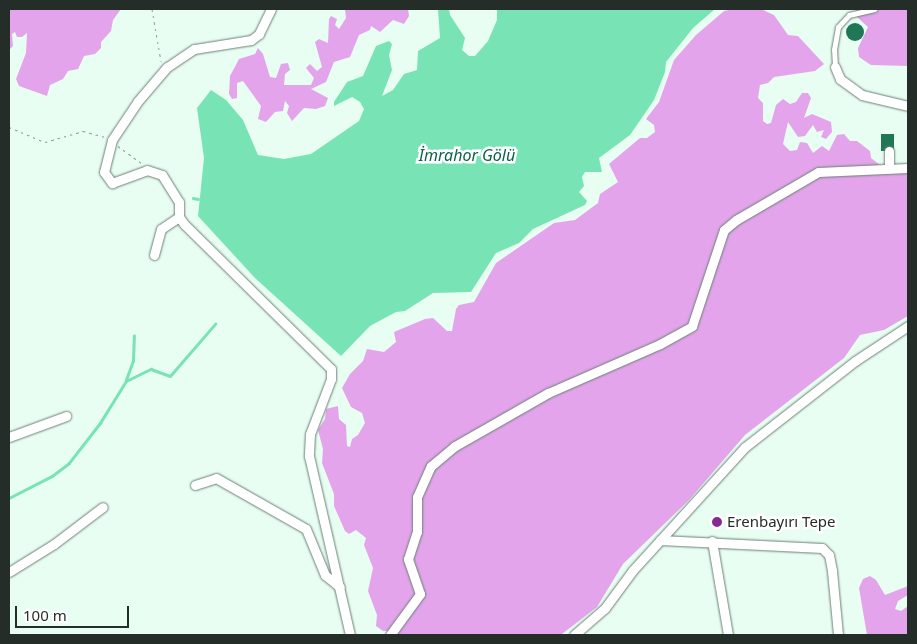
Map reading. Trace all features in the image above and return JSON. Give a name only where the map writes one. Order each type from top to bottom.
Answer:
[{"type":"street","points":[[271,9],[260,34],[251,40],[194,49],[158,76],[112,140],[104,165],[107,180],[118,183],[147,170],[154,171],[171,187],[179,202],[179,218],[331,368],[331,379],[310,434],[309,456],[350,635]]},
{"type":"street","points":[[836,67],[840,79],[862,95],[908,106]]},
{"type":"street","points":[[888,151],[890,168]]},
{"type":"street","points":[[390,635],[420,594],[408,559],[417,532],[417,497],[431,466],[455,446],[548,393],[660,344],[692,326],[724,230],[736,220],[818,172],[908,168]]},
{"type":"street","points":[[154,255],[161,229],[179,218]]},
{"type":"street","points":[[574,635],[606,608],[660,540],[754,440],[855,360],[908,326]]},
{"type":"street","points":[[9,437],[66,416]]},
{"type":"street","points":[[195,484],[216,478],[306,529],[325,575],[340,587]]},
{"type":"street","points":[[9,572],[54,544],[103,506]]},
{"type":"street","points":[[660,540],[712,541],[822,548],[829,556],[832,570],[838,635]]},
{"type":"street","points":[[712,541],[728,635]]},
{"type":"lane","points":[[836,67],[834,50],[838,27],[849,15],[874,9]]},
{"type":"path","points":[[152,9],[161,48],[158,76]]},
{"type":"path","points":[[9,127],[45,142],[89,130],[112,140],[136,161],[154,171]]},
{"type":"shaded area","points":[[9,9],[121,9],[113,20],[111,31],[101,42],[101,48],[95,54],[84,56],[78,69],[68,71],[63,79],[50,85],[47,96],[19,86],[16,79],[26,53],[27,33],[22,37],[17,37],[15,32],[12,34],[13,46],[9,50]]},
{"type":"shaded area","points":[[345,9],[408,9],[409,16],[404,24],[393,20],[380,32],[371,26],[370,30],[359,35],[350,57],[334,62],[326,82],[311,89],[328,98],[325,106],[316,109],[304,108],[292,121],[287,113],[289,106],[285,101],[283,111],[275,112],[266,122],[258,119],[261,106],[243,81],[237,83],[237,98],[232,99],[229,94],[230,76],[239,59],[255,54],[258,48],[263,54],[270,77],[276,78],[281,64],[288,63],[290,70],[285,74],[284,85],[311,85],[314,78],[306,68],[310,64],[317,71],[322,67],[315,42],[319,39],[328,43],[329,19],[331,16],[337,19],[335,25],[339,29],[346,18]]},
{"type":"shaded area","points":[[761,9],[774,15],[788,35],[798,36],[824,64],[815,71],[774,77],[768,83],[760,85],[758,98],[763,103],[763,121],[767,124],[771,123],[776,105],[783,99],[790,104],[796,102],[802,93],[808,93],[811,98],[804,118],[812,114],[831,122],[832,132],[826,139],[821,137],[824,130],[817,132],[813,125],[805,136],[798,137],[788,122],[783,144],[790,151],[797,150],[800,142],[807,143],[813,153],[822,146],[829,151],[837,135],[844,134],[850,141],[857,141],[870,151],[871,158],[880,165],[908,172],[908,316],[884,330],[860,335],[844,358],[745,435],[689,500],[623,564],[597,607],[562,634],[396,635],[391,631],[383,631],[376,626],[377,615],[368,591],[373,568],[364,545],[366,538],[356,530],[349,534],[345,531],[334,506],[334,494],[322,463],[323,449],[318,430],[325,419],[326,409],[338,406],[339,419],[346,425],[347,446],[350,447],[352,439],[358,435],[365,423],[362,413],[351,407],[342,388],[350,374],[363,361],[367,349],[384,352],[396,342],[394,332],[425,319],[433,318],[447,331],[452,331],[456,309],[459,305],[474,302],[496,263],[554,223],[575,220],[598,203],[600,194],[618,182],[609,164],[640,138],[647,138],[655,132],[654,125],[646,119],[659,102],[674,60],[696,35],[724,11]]},
{"type":"shaded area","points":[[855,9],[908,9],[908,66],[871,65],[859,57],[858,48],[868,27],[857,17]]},
{"type":"shaded area","points":[[870,576],[876,580],[885,595],[908,586],[908,595],[898,601],[895,609],[901,611],[908,606],[908,635],[867,635],[859,588],[863,579]]},
{"type":"water","name":"İmrahor Gölü","points":[[438,9],[449,9],[450,15],[465,38],[462,50],[469,56],[475,56],[488,41],[497,20],[497,9],[715,9],[693,28],[666,62],[665,72],[654,100],[630,135],[599,158],[602,172],[585,172],[582,177],[584,186],[579,192],[587,201],[585,205],[533,229],[519,243],[496,253],[471,292],[433,293],[405,311],[396,312],[370,326],[341,356],[255,278],[198,216],[204,158],[197,108],[211,90],[226,100],[243,120],[258,155],[284,159],[311,154],[359,121],[364,109],[360,102],[352,97],[334,106],[334,102],[347,82],[363,76],[376,46],[389,41],[392,44],[389,55],[392,70],[382,96],[393,90],[404,74],[417,70],[418,51],[440,38]]},
{"type":"building","points":[[855,23],[861,26],[864,32],[861,38],[855,41],[849,38],[846,32],[849,26]]},
{"type":"building","points":[[881,134],[894,134],[894,151],[881,151]]},
{"type":"waterway","points":[[193,198],[198,199]]},
{"type":"waterway","points":[[9,498],[52,476],[69,463],[100,423],[126,381],[151,369],[170,376],[215,324]]},
{"type":"waterway","points":[[126,380],[133,361],[134,336]]},
{"type":"place","name":"Erenbayırı Tepe","points":[[717,522]]}]
